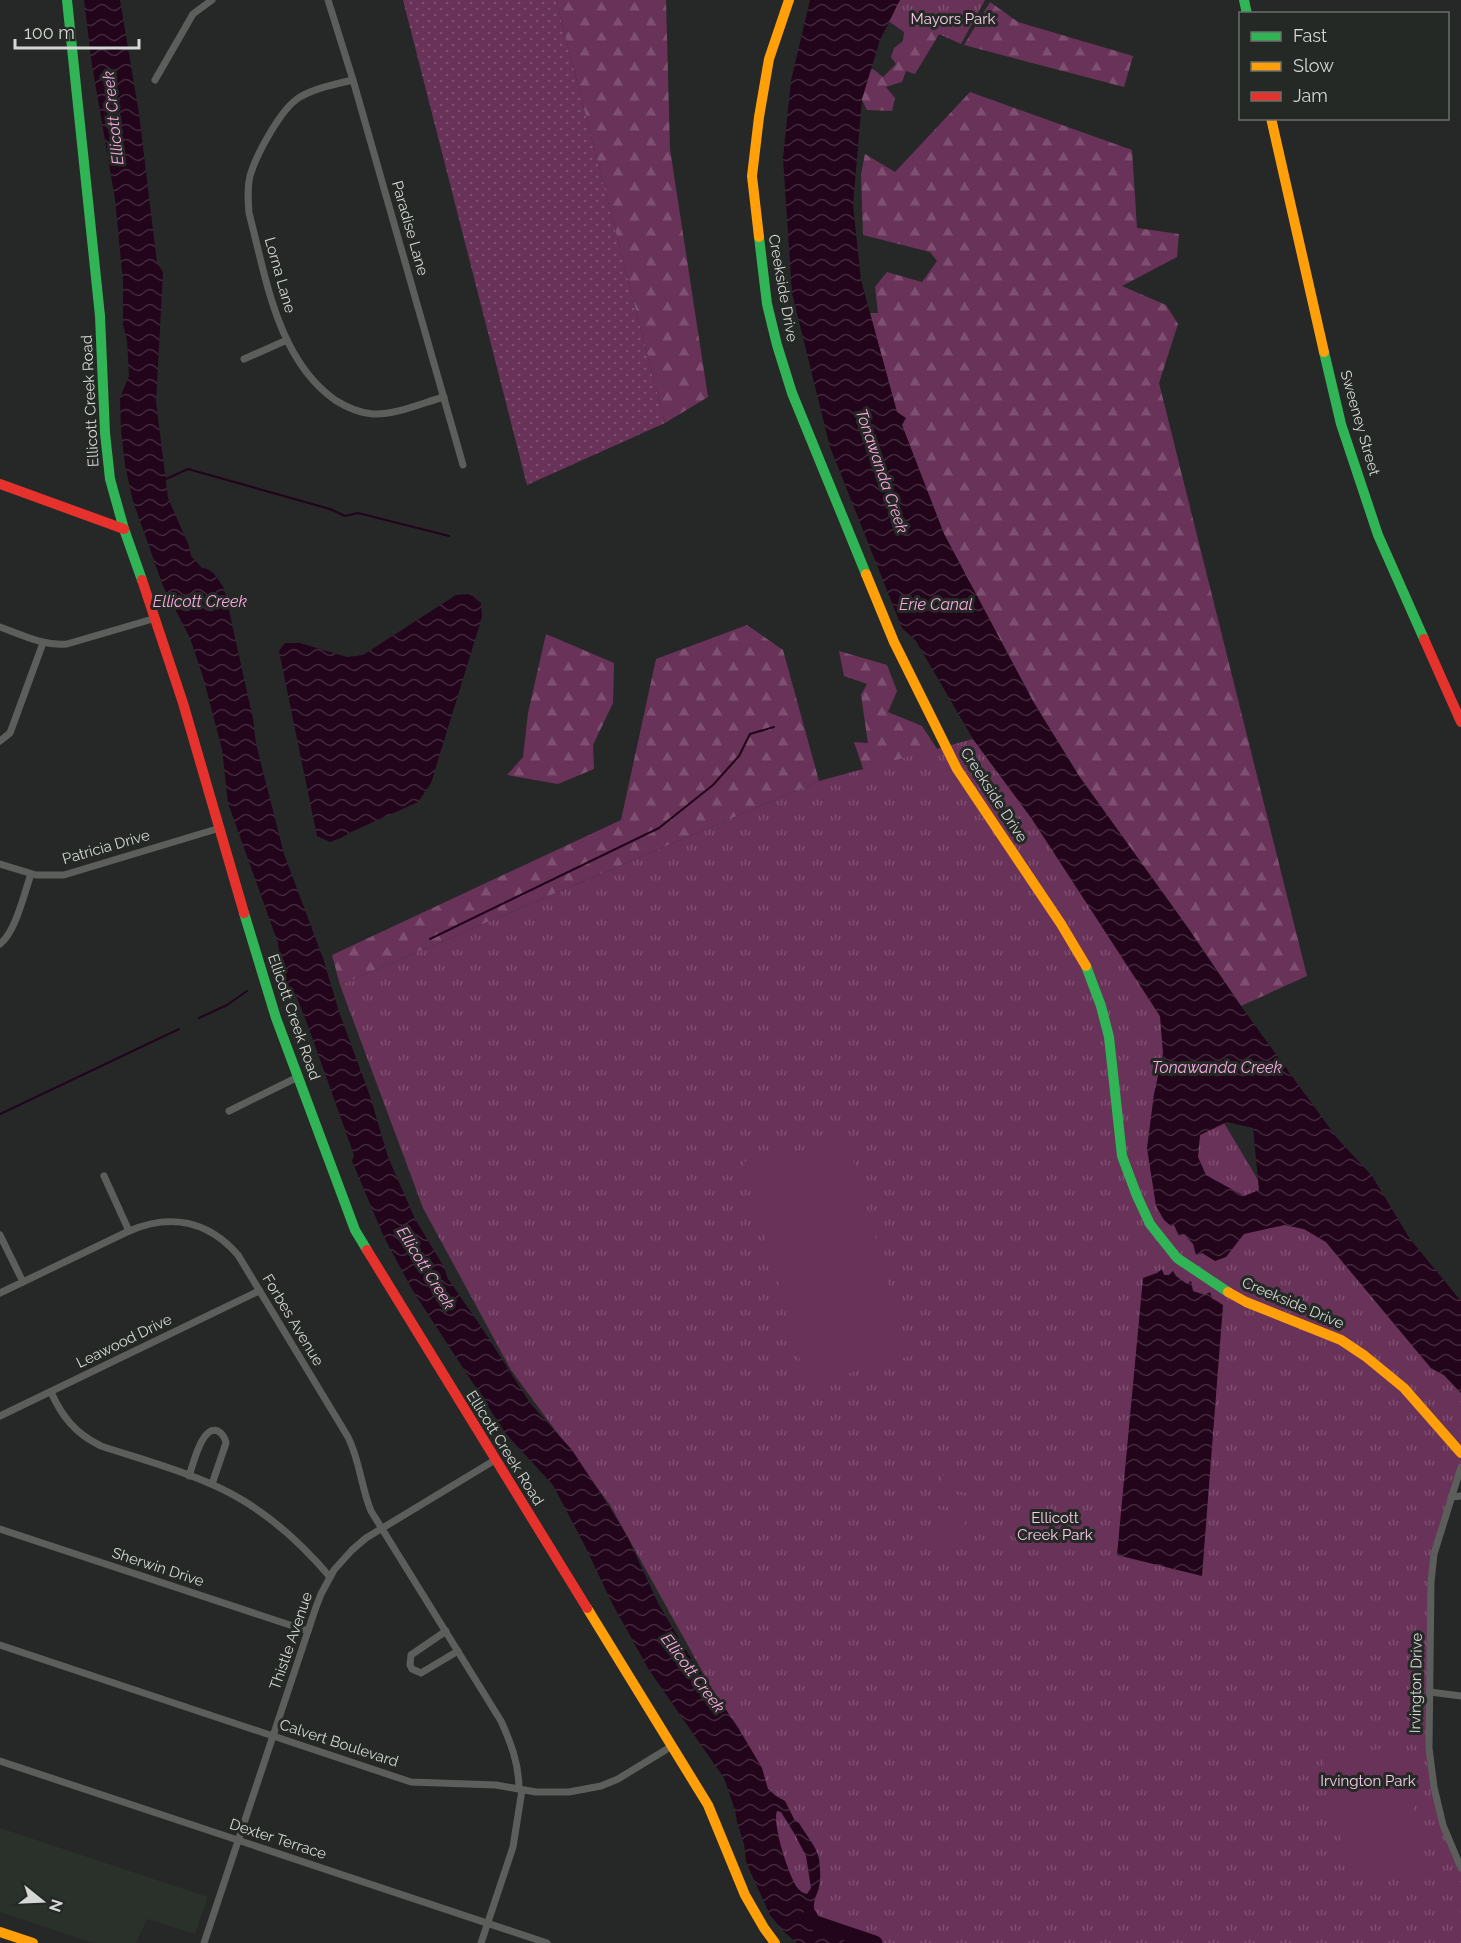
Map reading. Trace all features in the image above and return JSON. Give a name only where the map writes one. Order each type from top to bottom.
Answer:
[{"type":"street","name":"Ellicott Creek Road","points":[[67,0],[100,316],[107,460],[115,500],[183,703],[257,957],[298,1077],[355,1230],[708,1805],[747,1897],[775,1943]]},
{"type":"street","points":[[155,81],[193,14],[212,0]]},
{"type":"street","name":"Paradise Lane","points":[[328,0],[463,465]]},
{"type":"street","name":"Creekside Drive","points":[[789,0],[770,59],[759,117],[752,176],[767,304],[780,354],[797,404],[894,642],[957,769],[1061,924],[1087,968],[1101,1006],[1108,1037],[1122,1156],[1137,1196],[1150,1224],[1177,1258],[1217,1286],[1246,1302],[1341,1340],[1365,1356],[1404,1388],[1461,1453]]},
{"type":"street","name":"Lorna Lane","points":[[353,80],[310,92],[297,98],[288,106],[255,162],[250,176],[249,213],[278,321],[295,356],[317,385],[334,399],[354,410],[375,414],[386,413],[444,397]]},
{"type":"street","name":"Sweeney Street","points":[[1271,120],[1341,424],[1378,535],[1461,722]]},
{"type":"street","points":[[244,359],[287,340]]},
{"type":"street","points":[[0,484],[124,529]]},
{"type":"street","points":[[0,627],[43,643],[57,645],[156,618]]},
{"type":"street","points":[[0,741],[10,733],[43,643]]},
{"type":"street","name":"Patricia Drive","points":[[0,864],[31,874],[64,875],[220,828]]},
{"type":"street","points":[[0,944],[8,936],[12,927],[31,874]]},
{"type":"street","points":[[230,1111],[298,1077]]},
{"type":"street","points":[[104,1176],[129,1231]]},
{"type":"street","name":"Forbes Avenue","points":[[0,1293],[129,1231],[162,1221],[177,1221],[211,1232],[230,1246],[238,1256],[348,1437],[357,1461],[365,1496],[382,1528],[508,1735],[517,1765],[520,1789],[513,1847],[482,1943]]},
{"type":"street","points":[[0,1235],[23,1282]]},
{"type":"street","name":"Leawood Drive","points":[[0,1416],[259,1291]]},
{"type":"street","points":[[51,1392],[66,1419],[77,1432],[88,1440],[212,1484],[238,1498],[271,1520],[302,1547],[330,1577]]},
{"type":"street","points":[[189,1476],[203,1437],[212,1430],[217,1431],[222,1434],[226,1443],[212,1484]]},
{"type":"street","name":"Thistle Avenue","points":[[204,1943],[308,1631],[321,1594],[330,1577],[352,1550],[382,1528],[495,1460]]},
{"type":"street","name":"Irvington Drive","points":[[1461,1467],[1434,1554],[1431,1582],[1428,1748],[1443,1826],[1461,1868]]},
{"type":"street","points":[[1451,1497],[1461,1496]]},
{"type":"street","name":"Sherwin Drive","points":[[0,1529],[308,1631]]},
{"type":"street","points":[[446,1631],[411,1655],[412,1669],[423,1673],[458,1651]]},
{"type":"street","name":"Calvert Boulevard","points":[[0,1645],[411,1782],[496,1785],[550,1793],[579,1791],[618,1779],[672,1746]]},
{"type":"street","points":[[1430,1692],[1461,1696]]},
{"type":"street","name":"Dexter Terrace","points":[[0,1761],[547,1943]]},
{"type":"street","points":[[0,1932],[33,1943]]},
{"type":"shaded area","points":[[0,1828],[208,1897],[195,1934],[147,1919],[136,1943],[93,1943],[0,1912]]},
{"type":"green space","points":[[403,0],[556,0],[665,423],[527,485]]},
{"type":"green space","points":[[556,0],[666,0],[670,149],[708,397],[665,423]]},
{"type":"green space","points":[[894,0],[918,0],[941,31],[915,74],[906,71],[902,82],[886,87],[895,98],[892,111],[867,110],[855,86],[864,72],[873,69],[883,77],[896,64],[891,57],[894,48],[903,41],[904,32],[887,20]]},
{"type":"green space","name":"Mayors Park","points":[[900,0],[985,0],[961,44],[894,14]]},
{"type":"green space","points":[[990,2],[1018,22],[1133,56],[1124,87],[964,45]]},
{"type":"green space","points":[[970,92],[1132,150],[1137,228],[1179,234],[1177,257],[1122,286],[1166,305],[1178,324],[1159,383],[1307,976],[1241,1006],[1079,776],[1034,703],[944,534],[897,413],[870,313],[878,313],[875,287],[887,272],[922,282],[937,261],[930,252],[863,235],[861,174],[865,154],[895,172]]},
{"type":"green space","points":[[747,625],[783,650],[819,781],[340,985],[332,955],[621,820],[656,659]]},
{"type":"green space","points":[[546,634],[614,663],[613,703],[593,745],[594,769],[558,784],[507,775],[523,757],[528,713]]},
{"type":"green space","points":[[839,651],[887,665],[897,691],[888,712],[922,726],[939,752],[884,830],[854,742],[868,743],[861,695],[867,684],[844,676]]},
{"type":"green space","name":"Ellicott Creek Park","points":[[973,739],[1032,819],[1160,1016],[1285,1225],[1304,1229],[1326,1242],[1431,1368],[1444,1375],[1461,1393],[1461,1467],[1434,1554],[1429,1748],[1443,1825],[1461,1868],[1461,1943],[875,1943],[813,1922],[762,1818],[731,1723],[610,1505],[511,1370],[423,1208],[340,985],[819,781]]},
{"type":"green space","points":[[848,1142],[909,1356],[807,1385],[744,1162]]},
{"type":"green space","points":[[943,1475],[973,1480],[970,1493],[941,1488]]},
{"type":"green space","points":[[940,1492],[970,1497],[967,1510],[938,1505]]},
{"type":"green space","points":[[937,1509],[967,1514],[964,1528],[935,1523]]},
{"type":"green space","points":[[934,1526],[964,1532],[961,1545],[932,1540]]},
{"type":"green space","name":"Irvington Park","points":[[1401,1746],[1425,1869],[1350,1882],[1323,1758]]},
{"type":"water","name":"Ellicott Creek","points":[[84,0],[120,0],[139,114],[157,263],[163,272],[156,402],[168,498],[189,546],[191,556],[202,568],[212,572],[224,588],[253,719],[256,744],[284,854],[323,958],[339,1012],[370,1096],[388,1157],[415,1219],[444,1267],[448,1279],[530,1403],[572,1450],[612,1511],[628,1538],[659,1605],[762,1768],[768,1789],[785,1801],[795,1821],[799,1823],[813,1845],[818,1854],[820,1869],[820,1884],[814,1905],[818,1919],[830,1930],[861,1943],[797,1943],[770,1915],[746,1862],[744,1844],[724,1778],[649,1670],[612,1603],[553,1485],[506,1434],[413,1291],[384,1237],[352,1161],[354,1155],[307,1023],[296,995],[283,979],[278,943],[228,803],[222,749],[203,677],[190,638],[163,586],[133,501],[125,465],[121,430],[120,398],[129,376],[127,340],[123,324],[123,281],[115,199],[92,65]],"holes":[[[777,1811],[781,1812],[806,1856],[811,1888],[807,1894],[796,1886],[785,1860],[776,1817]]]},
{"type":"water","points":[[810,0],[900,0],[880,40],[862,99],[853,205],[861,280],[897,412],[906,418],[902,425],[944,534],[1034,703],[1079,776],[1337,1138],[1372,1176],[1410,1239],[1461,1301],[1461,1393],[1444,1375],[1431,1368],[1326,1242],[1304,1229],[1285,1225],[1244,1234],[1226,1257],[1215,1261],[1202,1253],[1196,1255],[1193,1244],[1184,1234],[1179,1236],[1174,1225],[1171,1226],[1164,1220],[1156,1206],[1147,1148],[1154,1094],[1163,1053],[1160,1016],[1032,819],[973,739],[916,641],[902,628],[830,447],[792,293],[783,158],[791,81]],"holes":[[[1227,1122],[1253,1128],[1259,1190],[1244,1196],[1206,1175],[1198,1157],[1200,1135]]]},
{"type":"water","points":[[470,594],[481,603],[482,617],[431,783],[418,802],[341,838],[330,842],[317,836],[279,651],[285,643],[300,643],[347,657],[363,655],[456,595]]},
{"type":"water","points":[[1162,1269],[1164,1275],[1169,1275],[1173,1271],[1187,1284],[1191,1281],[1193,1291],[1205,1295],[1210,1292],[1212,1298],[1223,1305],[1202,1576],[1117,1555],[1143,1278]]},
{"type":"waterway","points":[[166,479],[188,469],[330,509],[345,516],[358,513],[449,536]]},
{"type":"waterway","points":[[430,939],[659,828],[713,785],[739,756],[750,734],[774,727]]},
{"type":"waterway","points":[[199,1018],[227,1005],[247,991]]},
{"type":"waterway","points":[[0,1114],[179,1029]]},
{"type":"waterway","name":"Ellicott Creek","points":[[810,1916],[813,1922],[875,1943]]},
{"type":"traffic: fast","points":[[67,0],[100,316],[105,433],[110,479],[142,580]]},
{"type":"traffic: fast","points":[[1244,0],[1247,12]]},
{"type":"traffic: fast","points":[[759,237],[767,304],[792,393],[866,574]]},
{"type":"traffic: fast","points":[[1324,352],[1341,424],[1378,535],[1424,639]]},
{"type":"traffic: fast","points":[[244,913],[276,1018],[355,1230],[367,1250]]},
{"type":"traffic: fast","points":[[1086,966],[1101,1006],[1109,1037],[1122,1156],[1137,1196],[1150,1224],[1177,1258],[1228,1292]]},
{"type":"traffic: slow","points":[[759,237],[752,176],[759,117],[769,59],[789,0]]},
{"type":"traffic: slow","points":[[1271,120],[1324,352]]},
{"type":"traffic: slow","points":[[866,574],[894,642],[957,769],[1061,924],[1086,966]]},
{"type":"traffic: slow","points":[[1228,1292],[1246,1302],[1341,1340],[1365,1356],[1404,1388],[1461,1453]]},
{"type":"traffic: slow","points":[[587,1608],[708,1805],[745,1895],[775,1943]]},
{"type":"traffic: slow","points":[[0,1932],[33,1943]]},
{"type":"traffic: jam","points":[[0,484],[124,529]]},
{"type":"traffic: jam","points":[[142,580],[183,703],[244,913]]},
{"type":"traffic: jam","points":[[1424,639],[1461,722]]},
{"type":"traffic: jam","points":[[367,1250],[587,1608]]},
{"type":"water label","name":"Tonawanda Creek","points":[[882,471]]},
{"type":"water label","name":"Erie Canal","points":[[936,604]]},
{"type":"water label","name":"Tonawanda Creek","points":[[1217,1067]]}]
